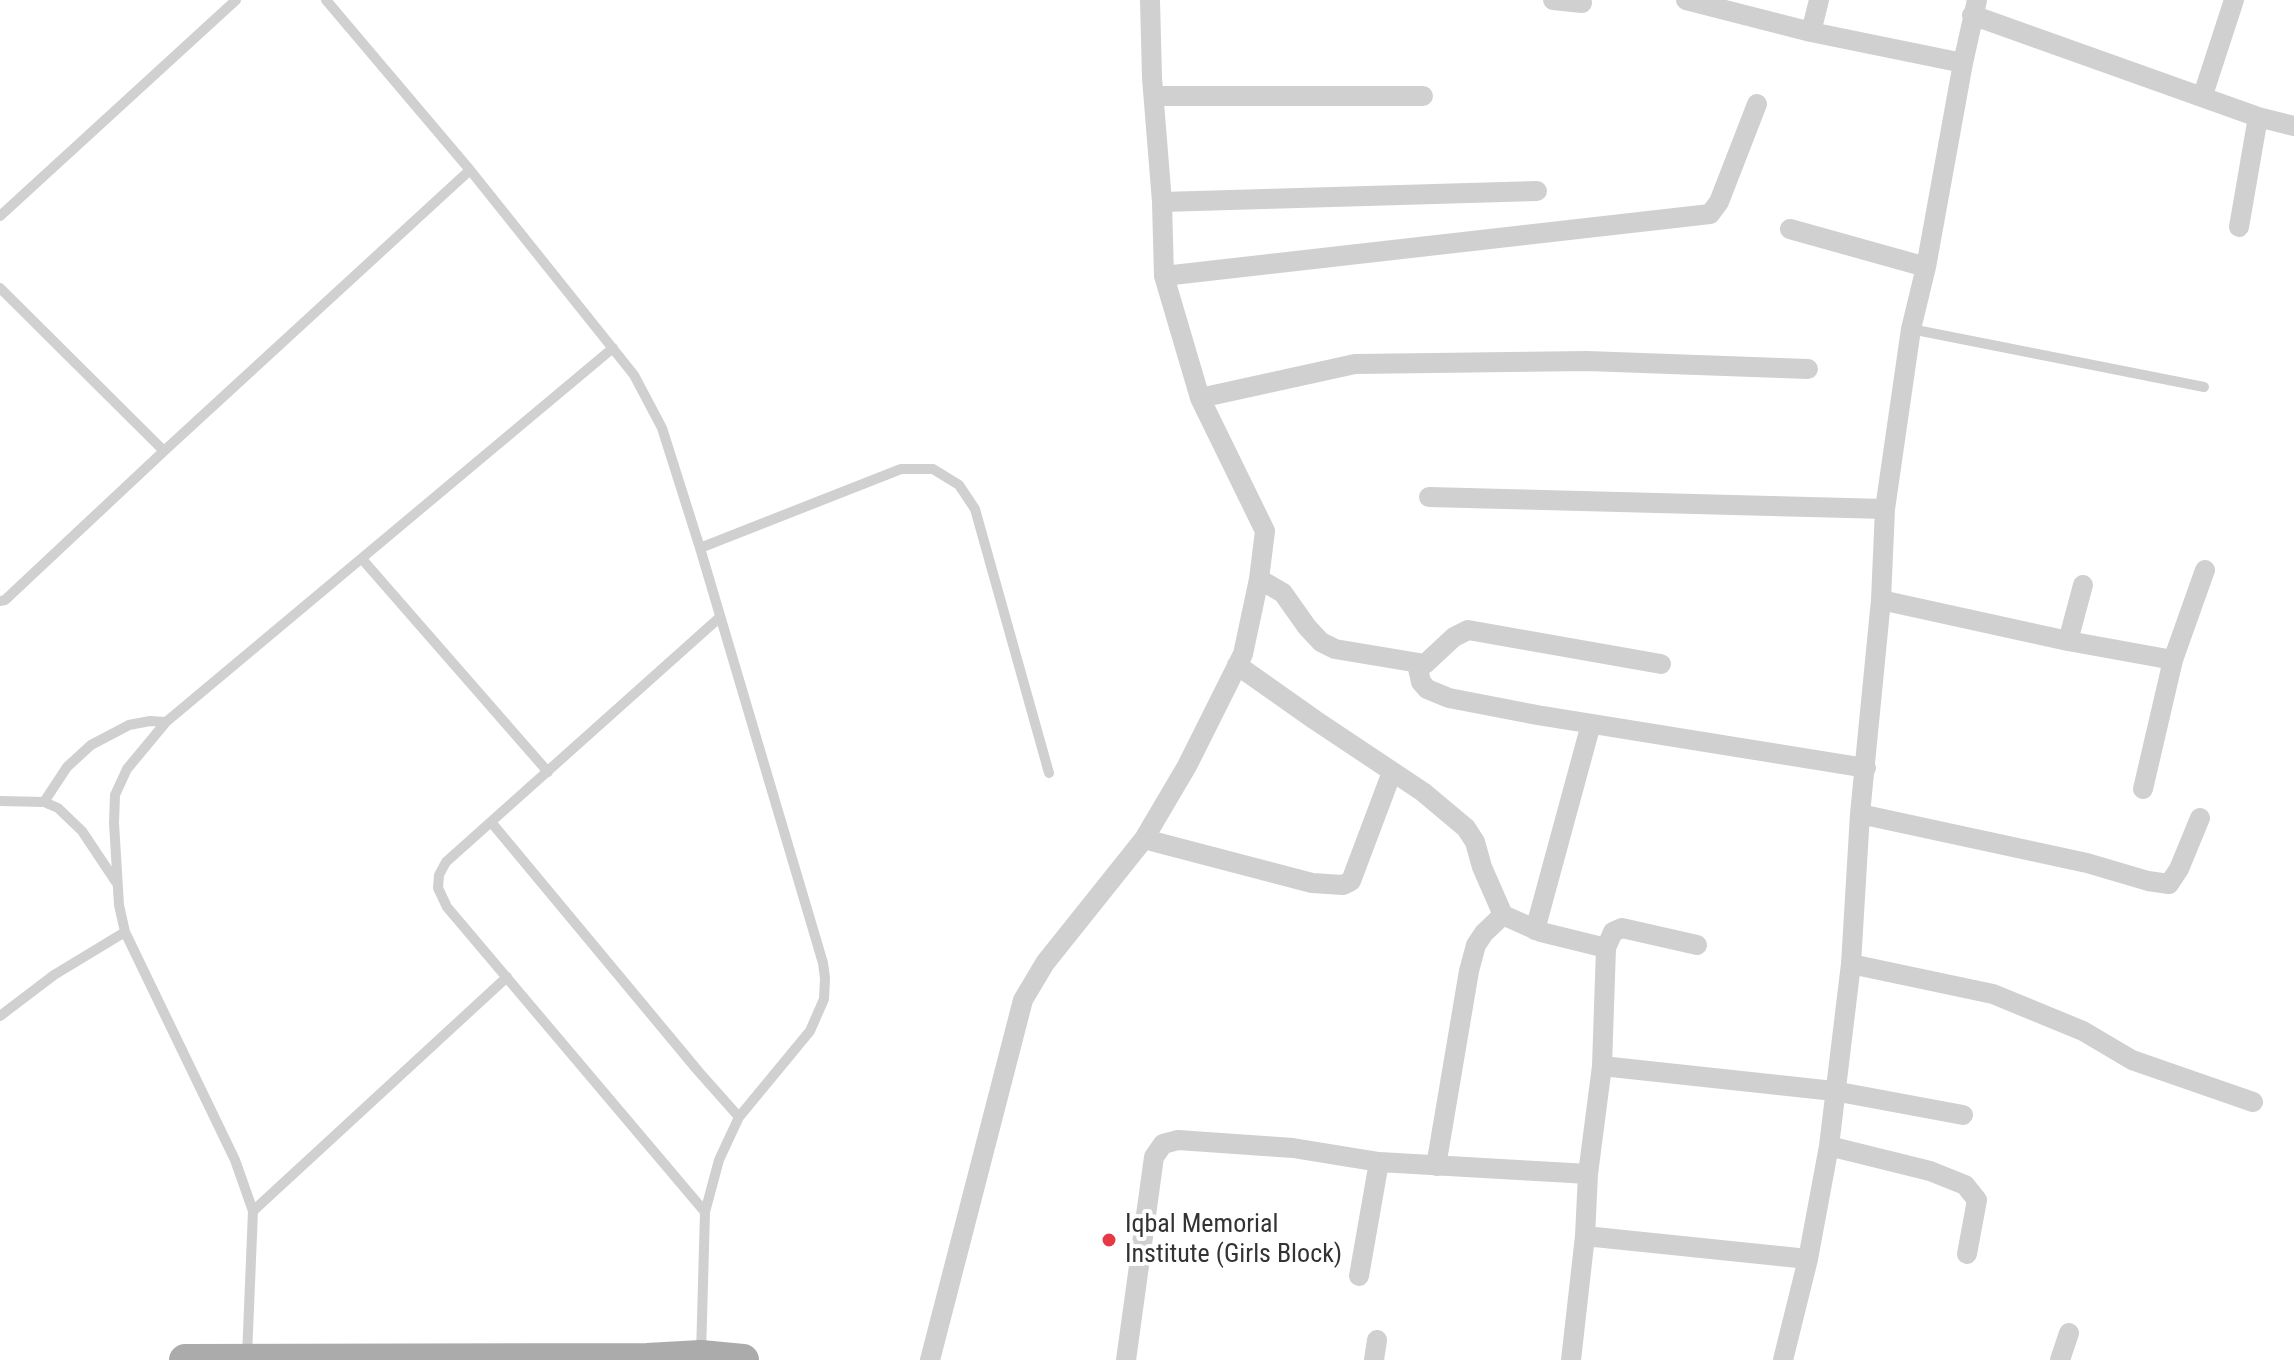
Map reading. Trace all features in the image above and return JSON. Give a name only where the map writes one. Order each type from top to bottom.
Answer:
[{"type":"main road","points":[[185,1360],[647,1360],[701,1356],[743,1360]]},
{"type":"street","points":[[930,1360],[1023,1000],[1045,963],[1144,839],[1187,766],[1243,654],[1259,579],[1265,531],[1200,398],[1164,276],[1150,0]]},
{"type":"street","points":[[1553,0],[1582,3]]},
{"type":"street","points":[[1686,0],[1811,32],[1963,63]]},
{"type":"street","points":[[1811,32],[1819,0]]},
{"type":"street","points":[[2203,95],[2234,0]]},
{"type":"street","points":[[1783,1360],[1808,1259],[1829,1146],[1851,964],[1860,814],[1881,600],[1885,509],[1911,329],[1926,267],[1975,8],[2258,117],[2294,126]]},
{"type":"street","points":[[1154,96],[1423,96]]},
{"type":"street","points":[[1164,276],[1710,214],[1719,202],[1757,104]]},
{"type":"street","points":[[2239,227],[2258,117]]},
{"type":"street","points":[[1162,202],[1537,191]]},
{"type":"street","points":[[1790,229],[1926,267]]},
{"type":"street","points":[[1200,398],[1355,364],[1587,361],[1808,369]]},
{"type":"street","points":[[1429,497],[1885,509]]},
{"type":"street","points":[[2143,789],[2173,660],[2205,570]]},
{"type":"street","points":[[1259,579],[1289,598],[1307,627],[1328,647],[1425,664],[1454,637],[1468,630],[1661,664]]},
{"type":"street","points":[[2068,641],[2083,585]]},
{"type":"street","points":[[1881,600],[2068,641],[2173,660]]},
{"type":"street","points":[[1417,664],[1421,682],[1427,689],[1449,698],[1866,768]]},
{"type":"street","points":[[1237,665],[1423,792],[1466,828],[1475,842],[1482,867],[1503,915],[1535,930],[1606,948]]},
{"type":"street","points":[[1535,930],[1591,724]]},
{"type":"street","points":[[1144,839],[1312,883],[1343,885],[1351,881],[1392,772]]},
{"type":"street","points":[[1860,814],[2169,884],[2179,869],[2200,818]]},
{"type":"street","points":[[1436,1166],[1469,971],[1476,945],[1503,915]]},
{"type":"street","points":[[1571,1360],[1585,1236],[1588,1174],[1602,1066],[1606,948],[1613,932],[1622,928],[1697,945]]},
{"type":"street","points":[[1851,964],[1993,994],[2083,1031],[2132,1060],[2253,1102]]},
{"type":"street","points":[[1602,1066],[1834,1091],[1963,1115]]},
{"type":"street","points":[[1126,1360],[1154,1157],[1160,1146],[1178,1140],[1264,1146],[1379,1162],[1588,1174]]},
{"type":"street","points":[[1829,1146],[1930,1171],[1965,1185],[1977,1200],[1967,1254]]},
{"type":"street","points":[[1359,1276],[1379,1162]]},
{"type":"street","points":[[1585,1236],[1808,1259]]},
{"type":"street","points":[[2060,1360],[2069,1333]]},
{"type":"lane","points":[[0,216],[236,0]]},
{"type":"lane","points":[[326,0],[470,170],[613,348],[634,375],[662,428],[823,963],[824,999],[810,1031],[739,1117],[719,1160],[705,1212],[701,1356]]},
{"type":"lane","points":[[0,601],[5,600],[470,170]]},
{"type":"lane","points":[[0,288],[164,451]]},
{"type":"lane","points":[[1911,329],[2204,387]]},
{"type":"lane","points":[[247,1358],[253,1211],[235,1160],[125,932],[117,884],[115,795],[127,769],[166,722],[613,348]]},
{"type":"lane","points":[[700,548],[901,469],[933,469],[959,485],[975,509],[1049,773]]},
{"type":"lane","points":[[362,559],[548,772]]},
{"type":"lane","points":[[705,1212],[447,907],[438,888],[439,875],[446,862],[719,618]]},
{"type":"lane","points":[[44,802],[67,767],[91,745],[129,725],[166,722]]},
{"type":"lane","points":[[0,801],[44,802],[58,808],[82,831],[117,884]]},
{"type":"lane","points":[[491,822],[739,1117]]},
{"type":"lane","points":[[0,1016],[54,975],[125,932]]},
{"type":"lane","points":[[253,1211],[507,977]]},
{"type":"place","name":"Iqbal Memorial Institute (Girls Block)","points":[[1109,1240]]}]
